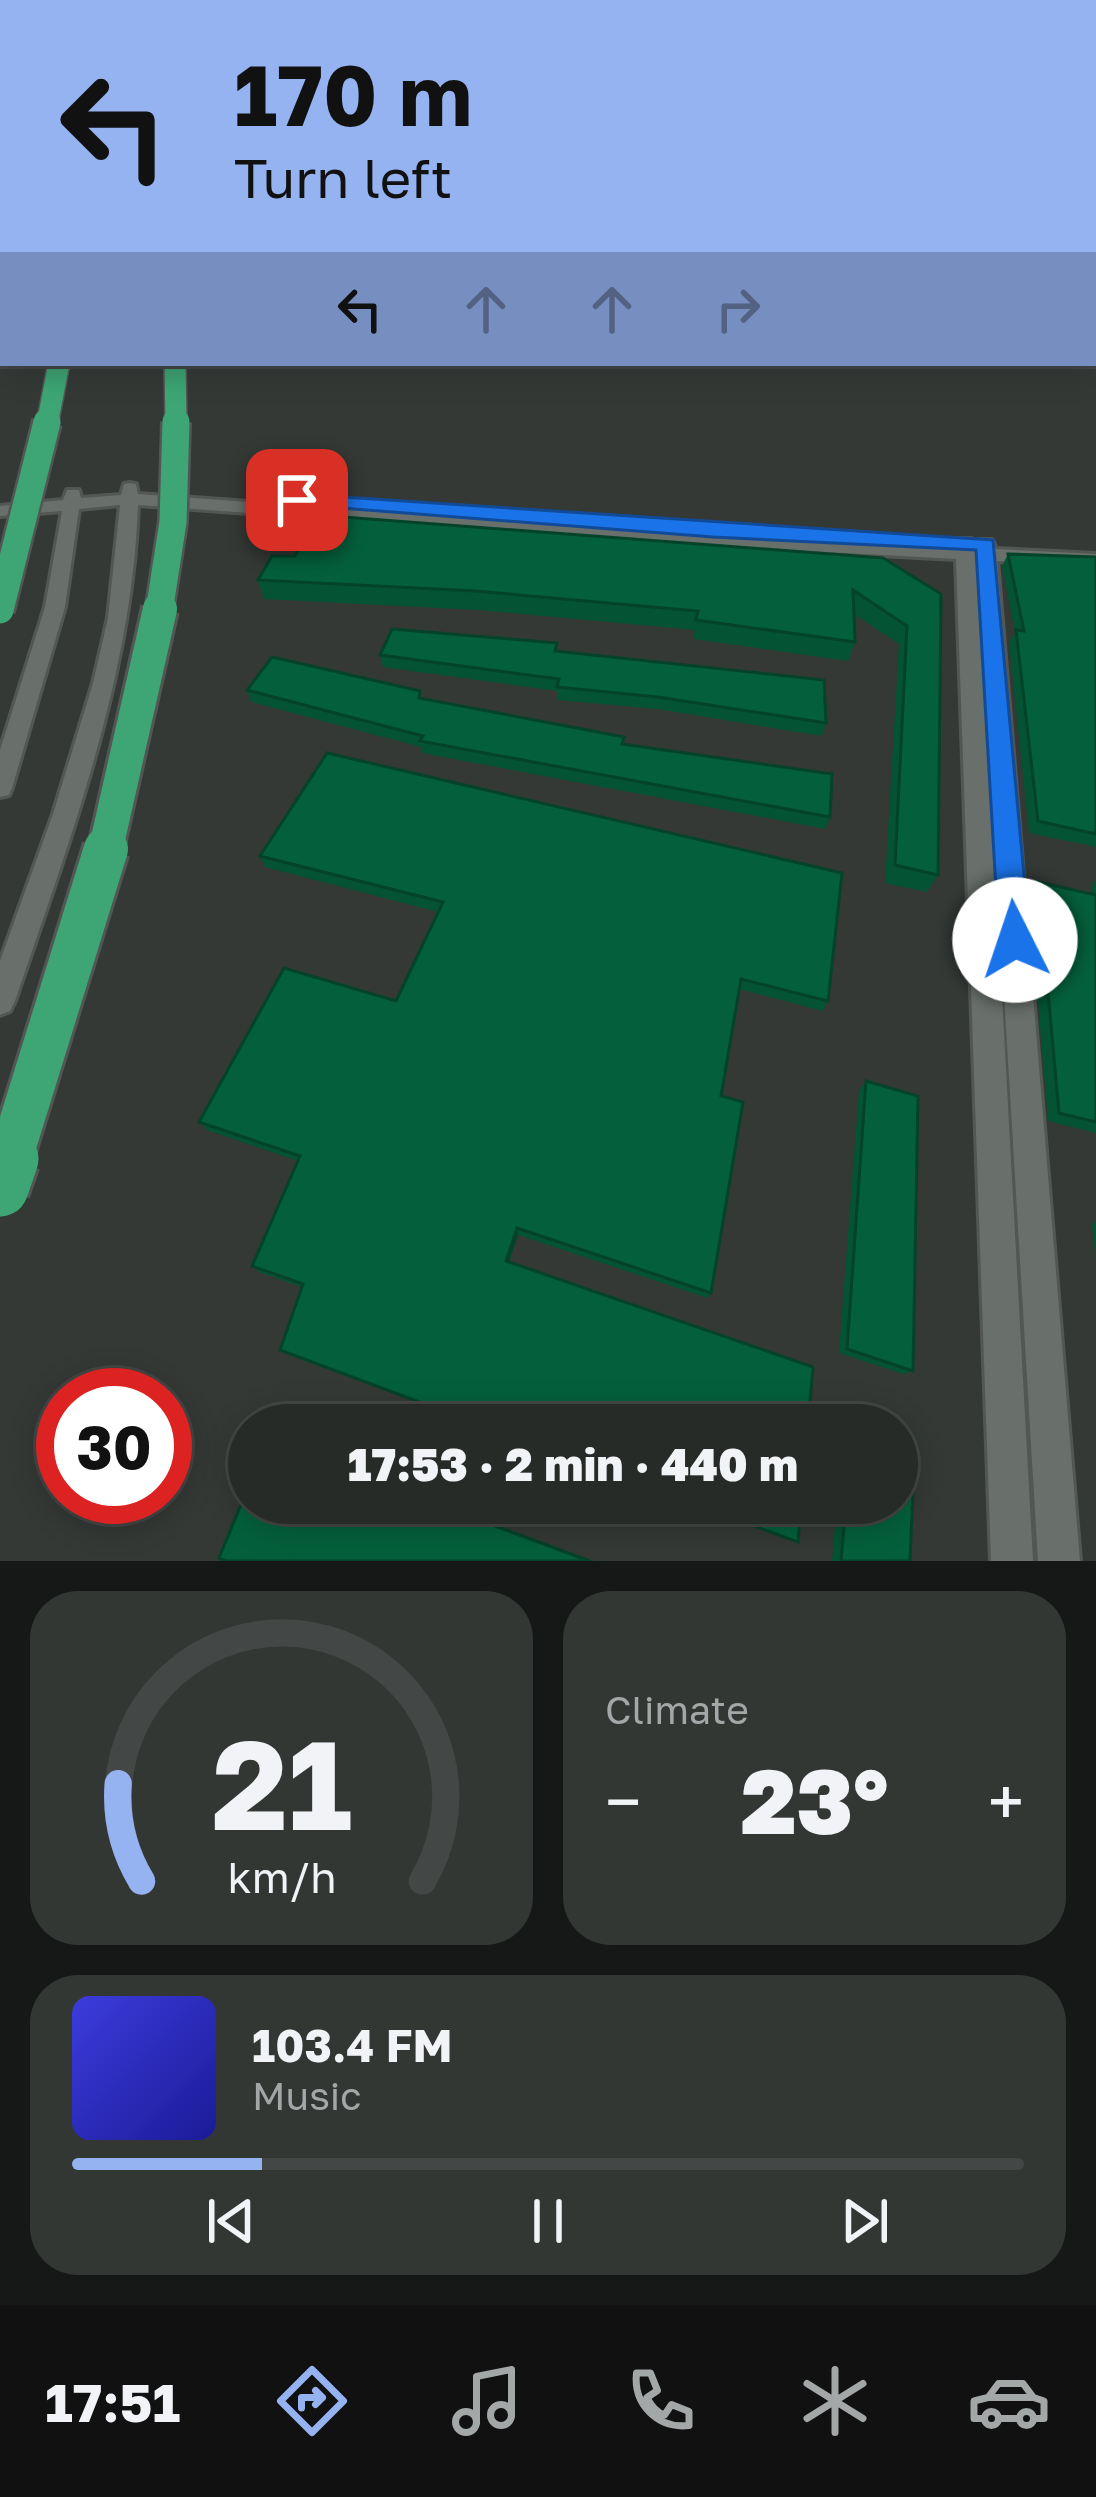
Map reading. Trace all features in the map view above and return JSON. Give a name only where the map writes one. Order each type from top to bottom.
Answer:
[{"type":"highway","points":[[0,610],[36,478],[58,366]]},
{"type":"highway","points":[[0,1188],[69,987],[142,694],[170,544],[175,366]]},
{"type":"street","points":[[0,1001],[100,697],[130,493]]},
{"type":"street","points":[[0,512],[130,493],[1096,560]]},
{"type":"street","points":[[0,499],[72,500]]},
{"type":"street","points":[[0,788],[55,607],[72,500]]},
{"type":"street","points":[[976,549],[1096,550]]},
{"type":"street","points":[[976,549],[1012,1561]]},
{"type":"street","points":[[976,549],[1060,1561]]},
{"type":"building","points":[[317,515],[883,558],[941,594],[938,875],[895,865],[907,626],[853,590],[855,642],[696,620],[698,611],[476,591],[258,580],[272,556],[295,556]]},
{"type":"building","points":[[1008,554],[1096,557],[1096,834],[1038,821],[1016,630],[1024,631]]},
{"type":"building","points":[[392,629],[557,643],[555,651],[824,680],[826,723],[557,687],[559,679],[380,655]]},
{"type":"building","points":[[272,657],[420,691],[419,698],[624,737],[622,744],[832,774],[830,817],[420,741],[423,736],[247,690]]},
{"type":"building","points":[[327,753],[842,873],[828,1001],[741,979],[721,1096],[743,1102],[711,1293],[517,1228],[506,1261],[813,1367],[810,1404],[425,1404],[280,1350],[303,1284],[252,1266],[300,1156],[199,1122],[284,968],[396,1001],[443,902],[260,856]]},
{"type":"building","points":[[1038,882],[1096,895],[1096,1122],[1059,1113]]},
{"type":"building","points":[[866,1081],[918,1096],[913,1371],[847,1349]]},
{"type":"building","points":[[233,1524],[489,1524],[589,1561],[227,1561],[219,1558]]},
{"type":"building","points":[[749,1524],[799,1524],[798,1542]]},
{"type":"building","points":[[844,1524],[912,1524],[910,1561],[841,1561]]},
{"type":"route","points":[[297,500],[713,531],[986,544],[1015,940]]}]
